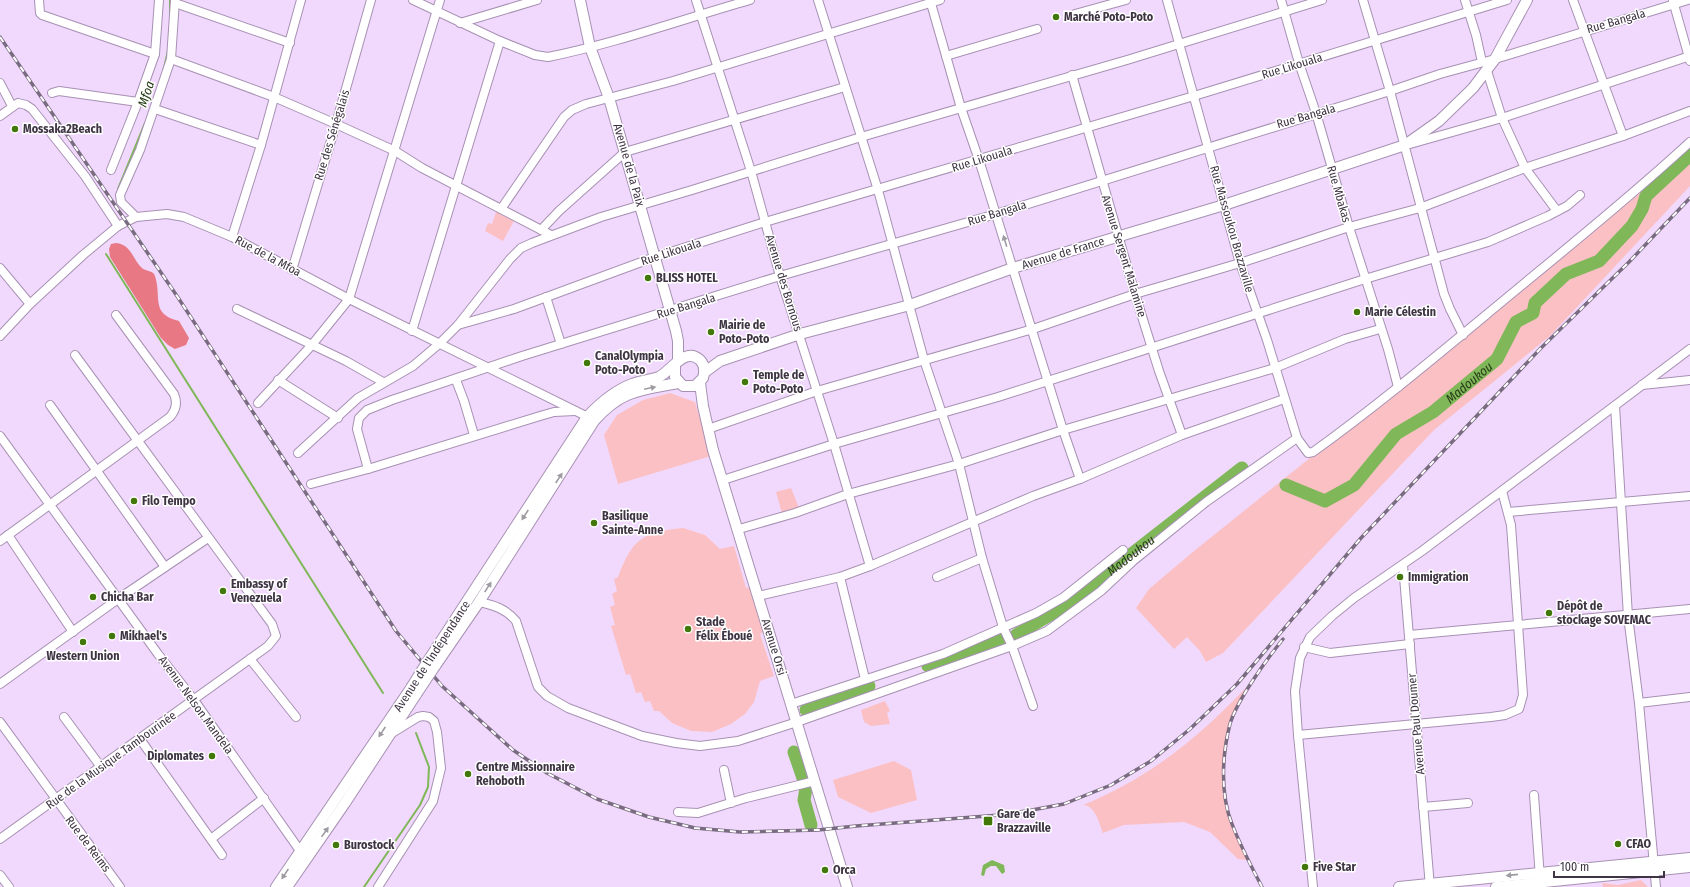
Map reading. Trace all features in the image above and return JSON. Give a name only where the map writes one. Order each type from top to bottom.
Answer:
[{"type":"main road","name":"Avenue de la Paix","points":[[580,0],[590,47],[610,98],[626,152],[639,205],[676,331]]},
{"type":"main road","name":"Avenue de France","points":[[720,361],[800,334],[910,305],[1013,268],[1224,205],[1405,145],[1439,121],[1473,88],[1484,66],[1495,59],[1527,0]]},
{"type":"main road","points":[[676,331],[681,340],[698,359],[705,372]]},
{"type":"main road","points":[[676,331],[678,341],[677,362],[673,371],[678,383],[689,387],[703,406]]},
{"type":"main road","points":[[677,362],[690,356],[698,359],[720,361]]},
{"type":"main road","points":[[689,387],[700,382],[705,372],[720,361]]},
{"type":"main road","name":"Avenue de l'Indépendance","points":[[432,664],[479,602],[589,422],[597,406],[617,391],[632,384],[658,377],[677,362]]},
{"type":"main road","name":"Avenue Orsi","points":[[700,382],[708,429],[847,887]]},
{"type":"main road","name":"Avenue de l'Indépendance","points":[[287,887],[304,855],[432,664],[589,422],[621,396],[678,383]]},
{"type":"main road","name":"Avenue de l'Indépendance","points":[[276,887],[304,855],[391,734],[414,690]]},
{"type":"main road","points":[[1496,887],[1655,866],[1690,858]]},
{"type":"main road","points":[[1655,866],[1690,867]]},
{"type":"main road","points":[[1399,887],[1540,880]]},
{"type":"street","points":[[39,0],[40,13],[155,54]]},
{"type":"street","points":[[111,170],[155,54],[160,0]]},
{"type":"street","points":[[232,237],[261,145],[301,0]]},
{"type":"street","name":"Rue des Sénégalais","points":[[292,270],[336,124],[371,0]]},
{"type":"street","points":[[413,0],[500,41],[535,55],[548,57],[658,29],[700,14],[750,0]]},
{"type":"street","points":[[258,403],[311,346],[349,299],[440,0]]},
{"type":"street","points":[[460,23],[537,0]]},
{"type":"street","name":"Avenue des Bornous","points":[[696,0],[718,66],[733,119],[751,171],[780,276],[800,334],[870,566]]},
{"type":"street","points":[[818,0],[830,33],[845,87],[878,190],[924,360],[943,412],[959,464],[982,558],[1003,628],[1012,646],[1033,706]]},
{"type":"street","points":[[501,209],[564,118],[572,110],[586,104],[830,33],[931,1],[940,0]]},
{"type":"street","points":[[1075,14],[1126,0]]},
{"type":"street","name":"Rue Massoukou Brazzaville","points":[[1167,0],[1240,263],[1275,368],[1296,438],[1308,454],[1360,417],[1398,387]]},
{"type":"street","name":"Rue Mbakas","points":[[1281,0],[1380,329],[1388,349],[1398,387]]},
{"type":"street","points":[[298,453],[338,418],[358,398],[383,382],[413,366],[438,344],[458,325],[510,259],[521,248],[551,235],[639,205],[861,137],[1180,43],[1284,10],[1322,0]]},
{"type":"street","points":[[1363,0],[1405,145],[1420,208],[1450,309],[1463,335]]},
{"type":"street","points":[[1465,0],[1484,66],[1502,118],[1525,168],[1557,211]]},
{"type":"street","name":"Rue Likouala","points":[[458,325],[546,297],[655,257],[765,222],[979,160],[1086,126],[1194,96],[1507,0]]},
{"type":"street","points":[[1573,0],[1623,136]]},
{"type":"street","name":"Rue Bangala","points":[[1495,59],[1673,2],[1688,0]]},
{"type":"street","points":[[136,217],[121,202],[120,195],[155,109],[171,59],[175,1],[290,43]]},
{"type":"street","points":[[931,1],[961,108],[979,160],[1049,380],[1063,430],[1080,479]]},
{"type":"street","points":[[1405,145],[1502,118],[1690,58],[1673,2]]},
{"type":"street","points":[[946,56],[1037,29]]},
{"type":"street","points":[[412,331],[500,41]]},
{"type":"street","points":[[171,59],[274,97],[395,151],[551,235]]},
{"type":"street","name":"Rue Bangala","points":[[368,469],[358,429],[359,418],[367,410],[392,400],[561,344],[780,276],[996,214],[1440,74],[1484,66]]},
{"type":"street","name":"Avenue Sergent Malamine","points":[[1072,75],[1117,236],[1152,348],[1182,435]]},
{"type":"street","points":[[0,83],[12,106]]},
{"type":"street","points":[[541,230],[559,211],[626,152],[845,87]]},
{"type":"street","points":[[52,93],[59,91],[138,102]]},
{"type":"street","points":[[0,116],[12,106],[18,104],[26,105],[32,109],[85,176],[118,226]]},
{"type":"street","points":[[155,109],[261,145]]},
{"type":"street","points":[[708,429],[817,391],[1033,329],[1135,294],[1240,263],[1349,227],[1420,208],[1525,168],[1623,136],[1690,111]]},
{"type":"street","points":[[1398,387],[1463,335],[1631,195],[1690,142]]},
{"type":"street","points":[[723,480],[834,444],[998,397],[1257,315],[1365,279],[1500,238],[1557,211],[1580,195]]},
{"type":"street","name":"Rue de la Mfoa","points":[[0,336],[30,304],[83,255],[118,226],[136,217],[167,214],[184,217],[232,237],[292,270],[412,331],[556,401],[589,422]]},
{"type":"street","points":[[0,268],[30,304]]},
{"type":"street","points":[[546,297],[561,344]]},
{"type":"street","points":[[237,310],[311,346],[346,361],[383,382]]},
{"type":"street","points":[[0,540],[170,417],[174,412],[176,400],[116,315]]},
{"type":"street","points":[[739,529],[795,513],[848,494],[959,464],[1063,430],[1124,414],[1170,398],[1275,368],[1345,339],[1380,329]]},
{"type":"street","points":[[1313,887],[1295,691],[1300,658],[1304,646],[1310,637],[1332,616],[1403,565],[1690,349]]},
{"type":"street","points":[[0,684],[118,599],[208,538],[138,439],[75,355]]},
{"type":"street","points":[[278,380],[338,418]]},
{"type":"street","points":[[456,380],[464,400],[474,435]]},
{"type":"street","points":[[1641,385],[1690,380]]},
{"type":"street","points":[[758,596],[840,577],[870,566],[1033,496],[1080,479],[1182,435],[1284,399]]},
{"type":"street","points":[[50,405],[97,469],[165,567]]},
{"type":"street","points":[[1615,406],[1628,616],[1639,703],[1656,887]]},
{"type":"street","points":[[311,484],[368,469],[474,435],[554,412],[572,411]]},
{"type":"street","name":"Avenue Nelson Mandela","points":[[0,436],[118,599],[194,700],[304,855]]},
{"type":"street","points":[[479,602],[491,605],[509,613],[516,621],[538,687],[547,696],[568,708],[642,736],[700,746],[738,741],[797,722],[1012,646],[1047,631],[1101,592],[1133,561],[1206,502],[1296,438]]},
{"type":"street","points":[[1298,735],[1416,725],[1504,715],[1519,709],[1523,700],[1519,626],[1511,525],[1502,491]]},
{"type":"street","points":[[1508,512],[1690,496]]},
{"type":"street","points":[[8,535],[73,632]]},
{"type":"street","name":"Rue de la Musique Tambourinée","points":[[0,839],[268,646],[276,636],[272,624],[208,538]]},
{"type":"street","points":[[791,704],[943,654],[1036,613],[1064,597],[1123,550]]},
{"type":"street","points":[[937,577],[982,558]]},
{"type":"street","name":"Avenue Paul Doumer","points":[[1403,565],[1430,885]]},
{"type":"street","points":[[840,577],[865,679]]},
{"type":"street","points":[[1409,635],[1628,616],[1690,609]]},
{"type":"street","points":[[1304,646],[1330,653],[1410,644]]},
{"type":"street","points":[[250,659],[296,717]]},
{"type":"street","points":[[1639,703],[1690,697]]},
{"type":"street","points":[[64,716],[101,767]]},
{"type":"street","points":[[378,887],[433,801],[441,768],[437,732],[434,722],[429,717],[418,717],[391,734]]},
{"type":"street","name":"Rue de Reims","points":[[0,722],[55,800],[120,887]]},
{"type":"street","points":[[140,739],[222,855]]},
{"type":"street","points":[[724,770],[731,803]]},
{"type":"street","points":[[678,812],[698,813],[815,781]]},
{"type":"street","points":[[1534,796],[1540,880]]},
{"type":"street","points":[[211,839],[264,798]]},
{"type":"street","points":[[1423,807],[1468,803]]},
{"type":"street","points":[[0,875],[9,887]]},
{"type":"shaded area","points":[[1690,141],[1690,186],[1550,336],[1434,430],[1223,653],[1206,662],[1200,651],[1187,637],[1174,649],[1136,608],[1149,589],[1194,551],[1463,335]]},
{"type":"shaded area","points":[[496,212],[514,221],[503,241],[485,231],[488,223],[492,224]]},
{"type":"shaded area","points":[[116,243],[125,246],[142,268],[154,274],[161,309],[164,314],[170,318],[179,321],[189,338],[186,345],[175,349],[161,338],[110,257],[109,249],[111,244]]},
{"type":"shaded area","points":[[670,393],[695,402],[711,456],[618,484],[604,435],[617,415],[643,400]]},
{"type":"shaded area","points":[[791,488],[799,508],[782,513],[776,492]]},
{"type":"shaded area","name":"Stade Félix Éboué","points":[[683,528],[705,535],[720,549],[734,546],[746,588],[751,587],[765,631],[760,634],[774,676],[760,681],[754,702],[745,714],[731,724],[712,732],[691,731],[672,723],[659,711],[654,711],[650,701],[645,702],[641,692],[636,693],[630,674],[626,675],[611,626],[615,625],[610,607],[615,605],[612,594],[617,591],[614,579],[618,577],[628,554],[634,546],[649,535]]},
{"type":"shaded area","points":[[1256,677],[1233,717],[1230,726],[1225,764],[1226,792],[1231,818],[1248,860],[1238,859],[1210,832],[1184,822],[1124,825],[1103,833],[1094,811],[1083,805],[1133,781],[1177,751],[1217,717]]},
{"type":"shaded area","points":[[885,701],[890,711],[887,713],[890,724],[871,726],[864,722],[861,710]]},
{"type":"shaded area","points":[[894,761],[911,770],[917,800],[871,813],[838,797],[833,780]]},
{"type":"shaded area","points":[[992,860],[1004,865],[1005,872],[1002,874],[996,866],[991,866],[986,869],[984,876],[981,875],[983,865]]},
{"type":"shaded area","points":[[1641,880],[1648,887],[1603,887],[1602,883],[1618,885]]},
{"type":"waterway","name":"Mfoa","points":[[170,0],[170,17]]},
{"type":"waterway","name":"Mfoa","points":[[163,72],[168,51]]},
{"type":"waterway","name":"Mfoa","points":[[118,189],[145,123]]},
{"type":"waterway","name":"Madoukou","points":[[1286,485],[1325,501],[1354,485],[1396,434],[1433,412],[1497,359],[1516,322],[1533,313],[1535,303],[1566,274],[1599,261],[1632,226],[1642,209],[1646,196],[1690,155]]},
{"type":"waterway","points":[[106,254],[383,693]]},
{"type":"waterway","name":"Madoukou","points":[[1016,635],[1065,606],[1242,468]]},
{"type":"waterway","name":"Madoukou","points":[[928,666],[1001,640]]},
{"type":"waterway","name":"Madoukou","points":[[806,710],[869,686]]},
{"type":"waterway","points":[[364,887],[420,805],[428,787],[429,767],[416,733]]},
{"type":"waterway","name":"Madoukou","points":[[794,752],[803,778]]},
{"type":"waterway","name":"Madoukou","points":[[806,788],[804,800],[811,825]]},
{"type":"railway","points":[[0,37],[177,296],[396,631],[442,686],[513,750],[547,773],[597,799],[649,817],[695,828],[740,832],[818,830],[1000,815],[1064,804],[1111,785],[1151,761],[1190,729],[1237,684],[1361,538],[1541,348],[1629,262],[1690,198]]},
{"type":"railway","points":[[1262,887],[1239,840],[1228,812],[1224,787],[1225,748],[1230,724],[1239,703],[1253,680],[1283,639]]},
{"type":"place","name":"Marché Poto-Poto","points":[[1056,17]]},
{"type":"place","name":"Mossaka2Beach","points":[[15,129]]},
{"type":"place","name":"BLISS HOTEL","points":[[648,278]]},
{"type":"place","name":"Marie Célestin","points":[[1357,312]]},
{"type":"place","name":"Mairie de Poto-Poto","points":[[711,332]]},
{"type":"place","name":"CanalOlympia Poto-Poto","points":[[587,363]]},
{"type":"place","name":"Temple de Poto-Poto","points":[[745,382]]},
{"type":"place","name":"Filo Tempo","points":[[134,501]]},
{"type":"place","name":"Basilique Sainte-Anne","points":[[594,523]]},
{"type":"place","name":"Immigration","points":[[1400,577]]},
{"type":"place","name":"Embassy of Venezuela","points":[[223,591]]},
{"type":"place","name":"Chicha Bar","points":[[93,597]]},
{"type":"place","name":"Dépôt de stockage SOVEMAC","points":[[1549,613]]},
{"type":"place","name":"Stade Félix Éboué","points":[[688,629]]},
{"type":"place","name":"Mikhael's","points":[[112,636]]},
{"type":"place","name":"Western Union","points":[[83,642]]},
{"type":"place","name":"Diplomates","points":[[212,756]]},
{"type":"place","name":"Centre Missionnaire Rehoboth","points":[[468,774]]},
{"type":"place","name":"Gare de Brazzaville","points":[[988,821]]},
{"type":"place","name":"CFAO","points":[[1618,844]]},
{"type":"place","name":"Burostock","points":[[336,845]]},
{"type":"place","name":"Five Star","points":[[1305,867]]},
{"type":"place","name":"Orca","points":[[825,870]]}]
